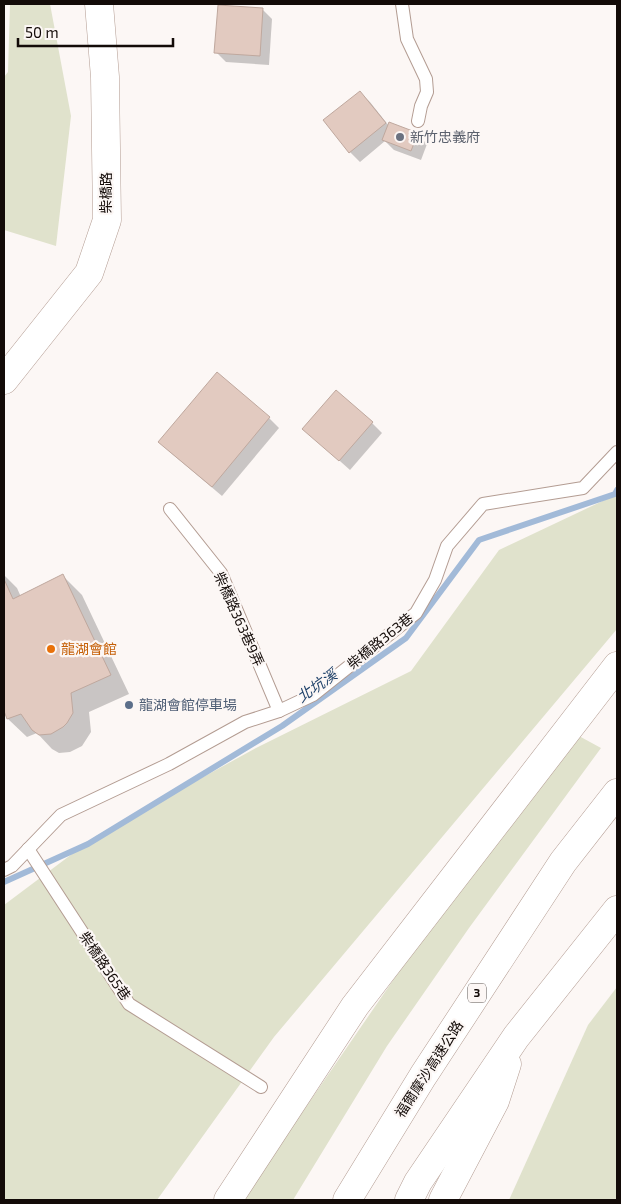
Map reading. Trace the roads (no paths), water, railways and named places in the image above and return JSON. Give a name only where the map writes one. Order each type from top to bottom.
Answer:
[{"type":"main road","name":"柴橋路","points":[[4,380],[89,273],[107,220],[105,77],[99,4]]},
{"type":"main road","points":[[228,1200],[355,1006],[617,666]]},
{"type":"main road","name":"福爾摩沙高速公路","points":[[346,1200],[423,1076],[563,862],[617,792]]},
{"type":"main road","points":[[409,1200],[418,1182],[516,1037],[617,910]]},
{"type":"main road","points":[[443,1200],[494,1102],[516,1037]]},
{"type":"lane","points":[[402,4],[407,39],[426,79],[427,92],[421,106],[418,121]]},
{"type":"lane","name":"柴橋路363巷","points":[[4,870],[12,866],[61,814],[169,764],[245,722],[279,711],[312,695],[416,613],[436,580],[448,546],[483,504],[582,488],[617,452]]},
{"type":"lane","name":"柴橋路363巷9弄","points":[[170,509],[221,573],[279,711]]},
{"type":"lane","name":"柴橋路365巷","points":[[28,849],[129,1004],[261,1087]]},
{"type":"waterway","name":"北坑溪","points":[[4,882],[88,844],[282,726],[406,638],[479,540],[615,494],[617,490]]},
{"type":"place","name":"新竹忠義府","points":[[400,137]]},
{"type":"place","name":"龍湖會館","points":[[51,649]]},
{"type":"place","name":"龍湖會館停車場","points":[[129,705]]}]
